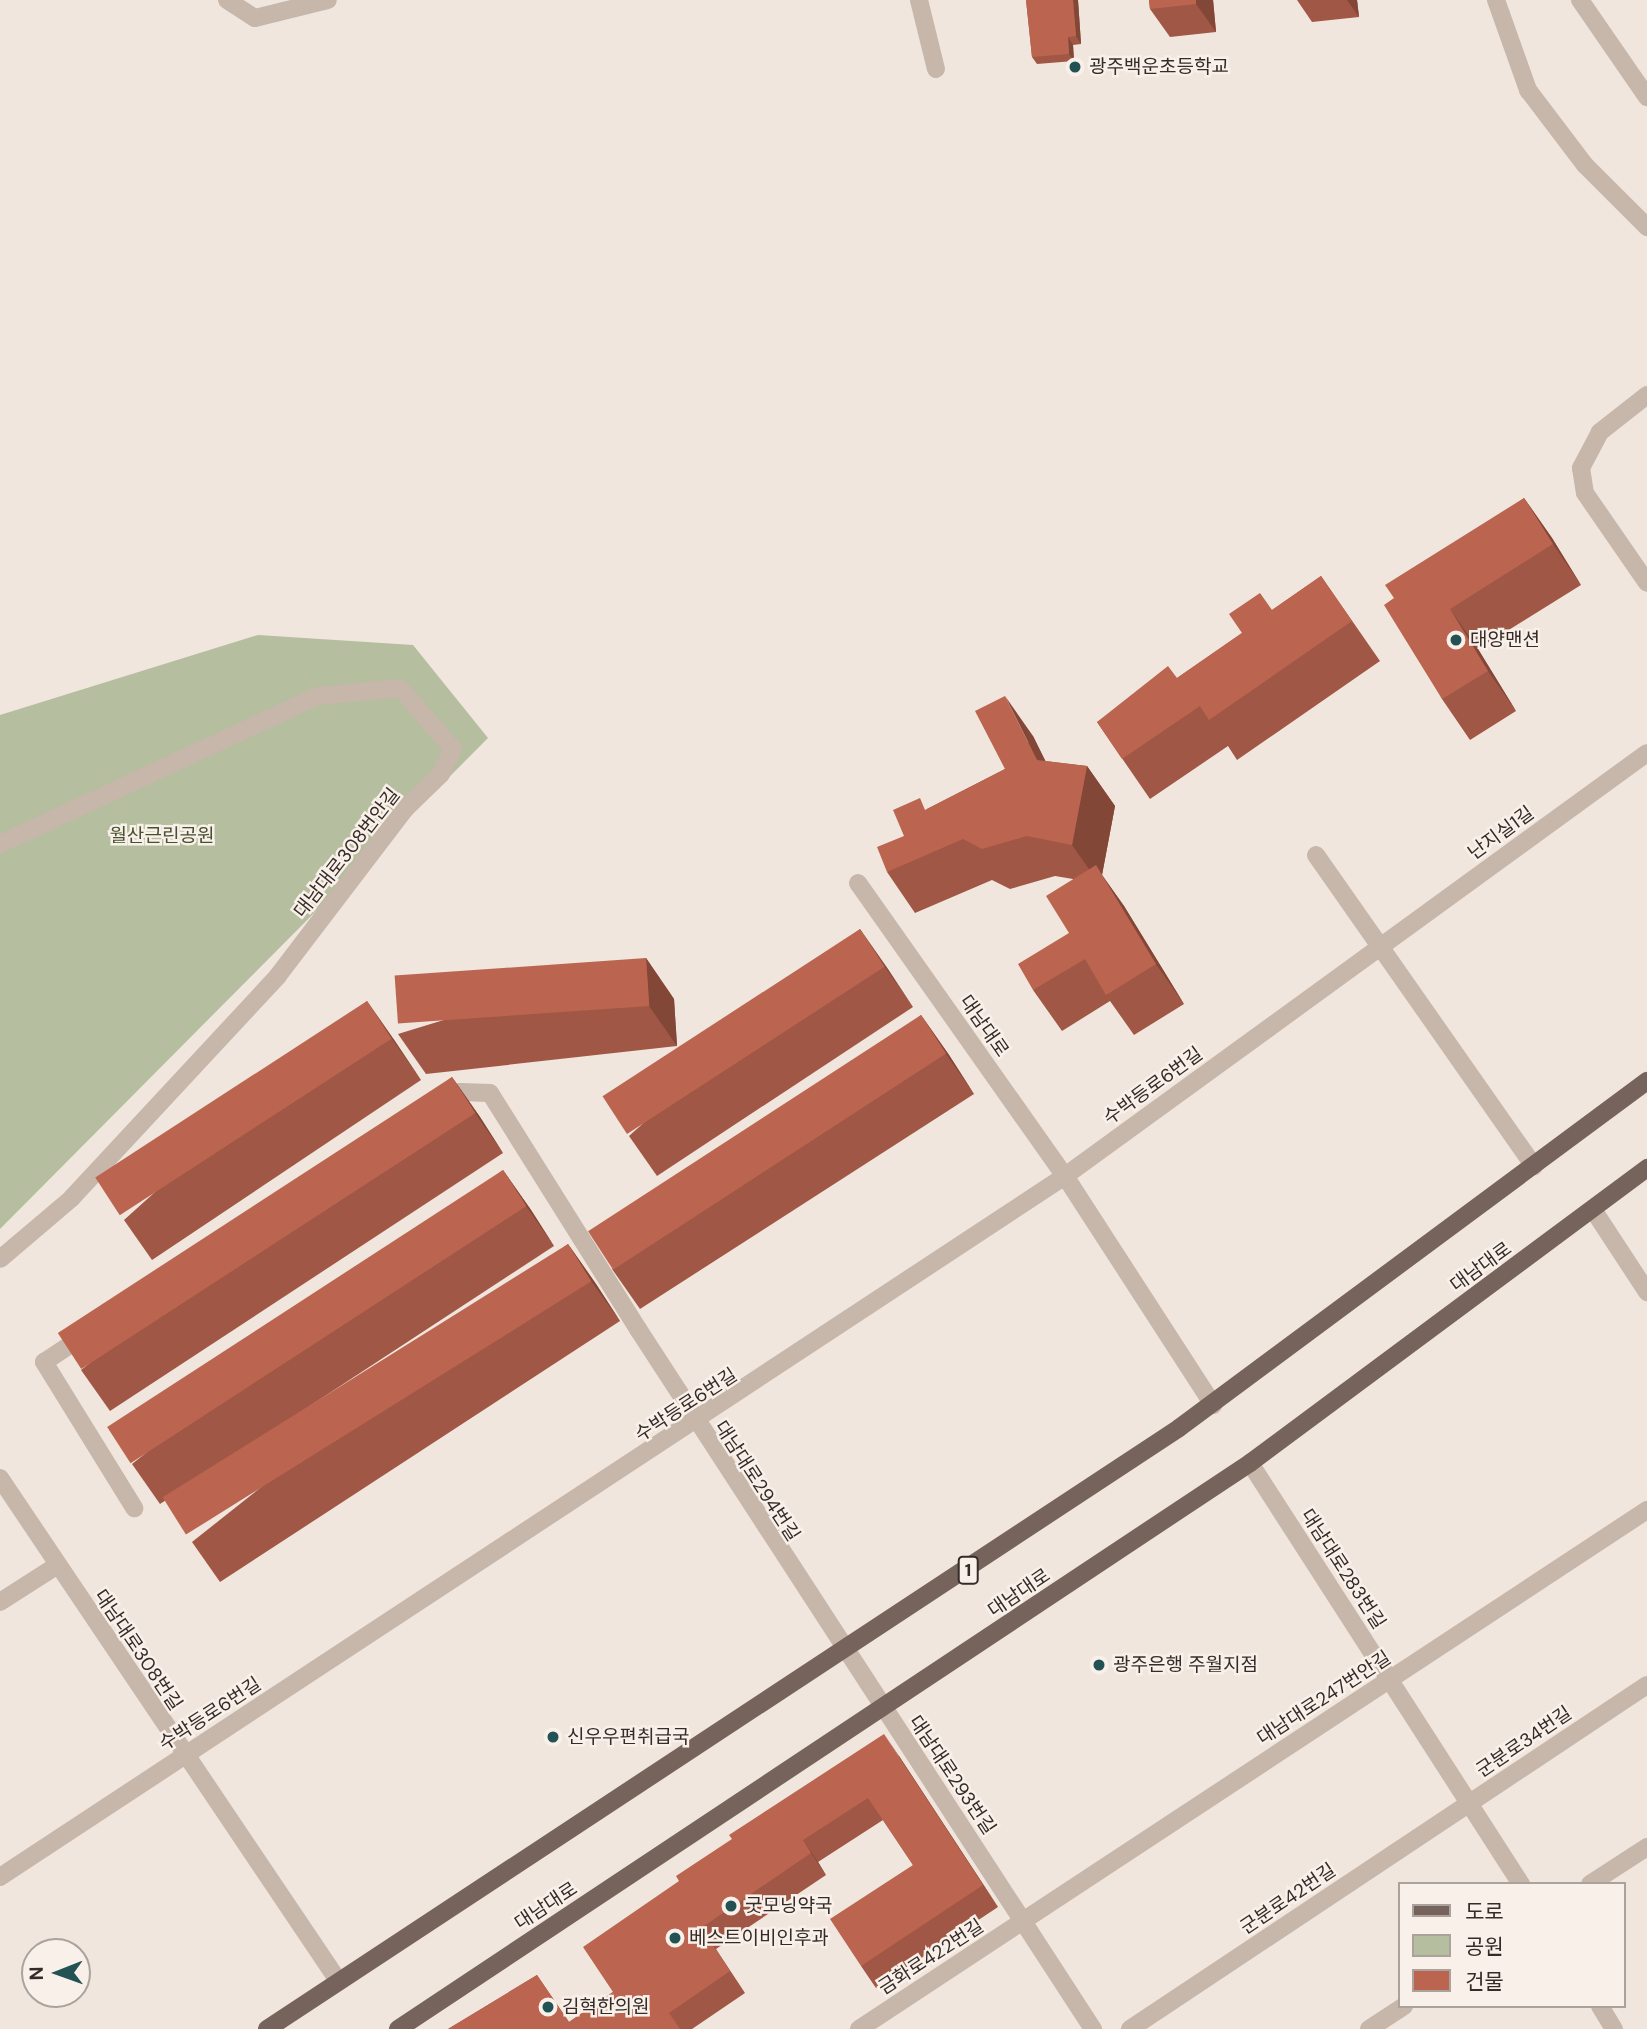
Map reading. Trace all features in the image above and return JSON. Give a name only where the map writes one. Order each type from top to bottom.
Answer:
[{"type":"main road","name":"1","points":[[267,2029],[844,1654],[1213,1405],[1647,1081]]},
{"type":"main road","name":"대남대로","points":[[398,2029],[883,1711],[1250,1463],[1594,1211],[1647,1168]]},
{"type":"street","points":[[227,0],[239,13],[260,18],[328,0]]},
{"type":"street","points":[[919,0],[936,69]]},
{"type":"street","points":[[1496,0],[1528,90],[1585,166],[1647,227]]},
{"type":"street","points":[[1580,0],[1647,96]]},
{"type":"street","points":[[1647,395],[1587,446],[1581,468],[1585,493],[1647,583]]},
{"type":"street","name":"대남대로308번안길","points":[[0,844],[318,696],[400,688],[453,749],[441,775],[405,809],[278,976],[72,1198],[0,1259]]},
{"type":"street","name":"난지실1길","points":[[1380,947],[1647,753]]},
{"type":"street","points":[[1316,855],[1534,1166]]},
{"type":"street","name":"대남대로","points":[[858,883],[1065,1176],[1213,1405]]},
{"type":"street","name":"수박등로6번길","points":[[0,1877],[696,1424],[1065,1176],[1380,947]]},
{"type":"street","name":"대남대로294번길","points":[[430,1109],[460,1092],[490,1093],[696,1424],[844,1654]]},
{"type":"street","points":[[1594,1211],[1647,1292]]},
{"type":"street","points":[[103,1324],[44,1362],[134,1508]]},
{"type":"street","name":"대남대로283번길","points":[[1250,1463],[1469,1803]]},
{"type":"street","name":"대남대로308번길","points":[[0,1478],[56,1566],[339,1982]]},
{"type":"street","name":"대남대로247번안길","points":[[1025,1921],[1647,1510]]},
{"type":"street","points":[[0,1602],[56,1566]]},
{"type":"street","name":"대남대로293번길","points":[[844,1654],[1025,1921]]},
{"type":"street","name":"군분로34번길","points":[[1520,1882],[1469,1803],[1647,1685]]},
{"type":"street","name":"군분로42번길","points":[[1130,2029],[1469,1803]]},
{"type":"street","points":[[1593,1882],[1647,1847]]},
{"type":"street","points":[[1025,1921],[1093,2029]]},
{"type":"street","name":"금화로422번길","points":[[859,2029],[1025,1921]]},
{"type":"street","points":[[1369,2029],[1401,2008]]},
{"type":"street","points":[[1601,2008],[1614,2029]]},
{"type":"green space","name":"월산근린공원","points":[[258,635],[413,645],[488,738],[0,1229],[0,715]]},
{"type":"building","points":[[1026,0],[1073,0],[1076,36],[1068,37],[1069,54],[1032,57]]},
{"type":"building","points":[[1149,0],[1196,0],[1196,4],[1150,9]]},
{"type":"building","points":[[1524,498],[1553,544],[1450,609],[1488,671],[1442,699],[1384,605],[1394,598],[1385,585]]},
{"type":"building","points":[[1321,576],[1352,621],[1209,720],[1200,706],[1122,759],[1097,722],[1168,666],[1177,678],[1242,633],[1229,614],[1260,593],[1272,610]]},
{"type":"building","points":[[1005,696],[1037,760],[1087,766],[1072,845],[1027,836],[982,849],[963,839],[887,872],[877,847],[904,836],[893,810],[920,798],[925,810],[1005,769],[975,711]]},
{"type":"building","points":[[1096,865],[1156,964],[1106,995],[1085,959],[1033,990],[1018,964],[1069,933],[1046,896]]},
{"type":"building","points":[[860,929],[885,967],[627,1134],[603,1096]]},
{"type":"building","points":[[646,958],[649,1006],[398,1023],[395,976]]},
{"type":"building","points":[[367,1001],[392,1039],[120,1215],[95,1177]]},
{"type":"building","points":[[921,1015],[946,1054],[613,1270],[588,1231]]},
{"type":"building","points":[[452,1077],[475,1113],[81,1369],[58,1333]]},
{"type":"building","points":[[503,1170],[526,1206],[131,1463],[107,1427]]},
{"type":"building","points":[[568,1244],[591,1281],[186,1535],[163,1497]]},
{"type":"building","points":[[884,1734],[983,1885],[861,1966],[830,1919],[913,1865],[868,1798],[803,1840],[811,1853],[701,1928],[730,1971],[669,2013],[680,2029],[448,2029],[537,1975],[569,2022],[613,1992],[583,1947],[679,1881],[676,1876],[732,1839],[729,1835]]},
{"type":"place","name":"광주백운초등학교","points":[[1075,67]]},
{"type":"place","name":"대양맨션","points":[[1456,640]]},
{"type":"place","name":"광주은행 주월지점","points":[[1099,1665]]},
{"type":"place","name":"신우우편취급국","points":[[553,1737]]},
{"type":"place","name":"굿모닝약국","points":[[731,1906]]},
{"type":"place","name":"베스트이비인후과","points":[[675,1938]]},
{"type":"place","name":"김혁한의원","points":[[548,2007]]}]
